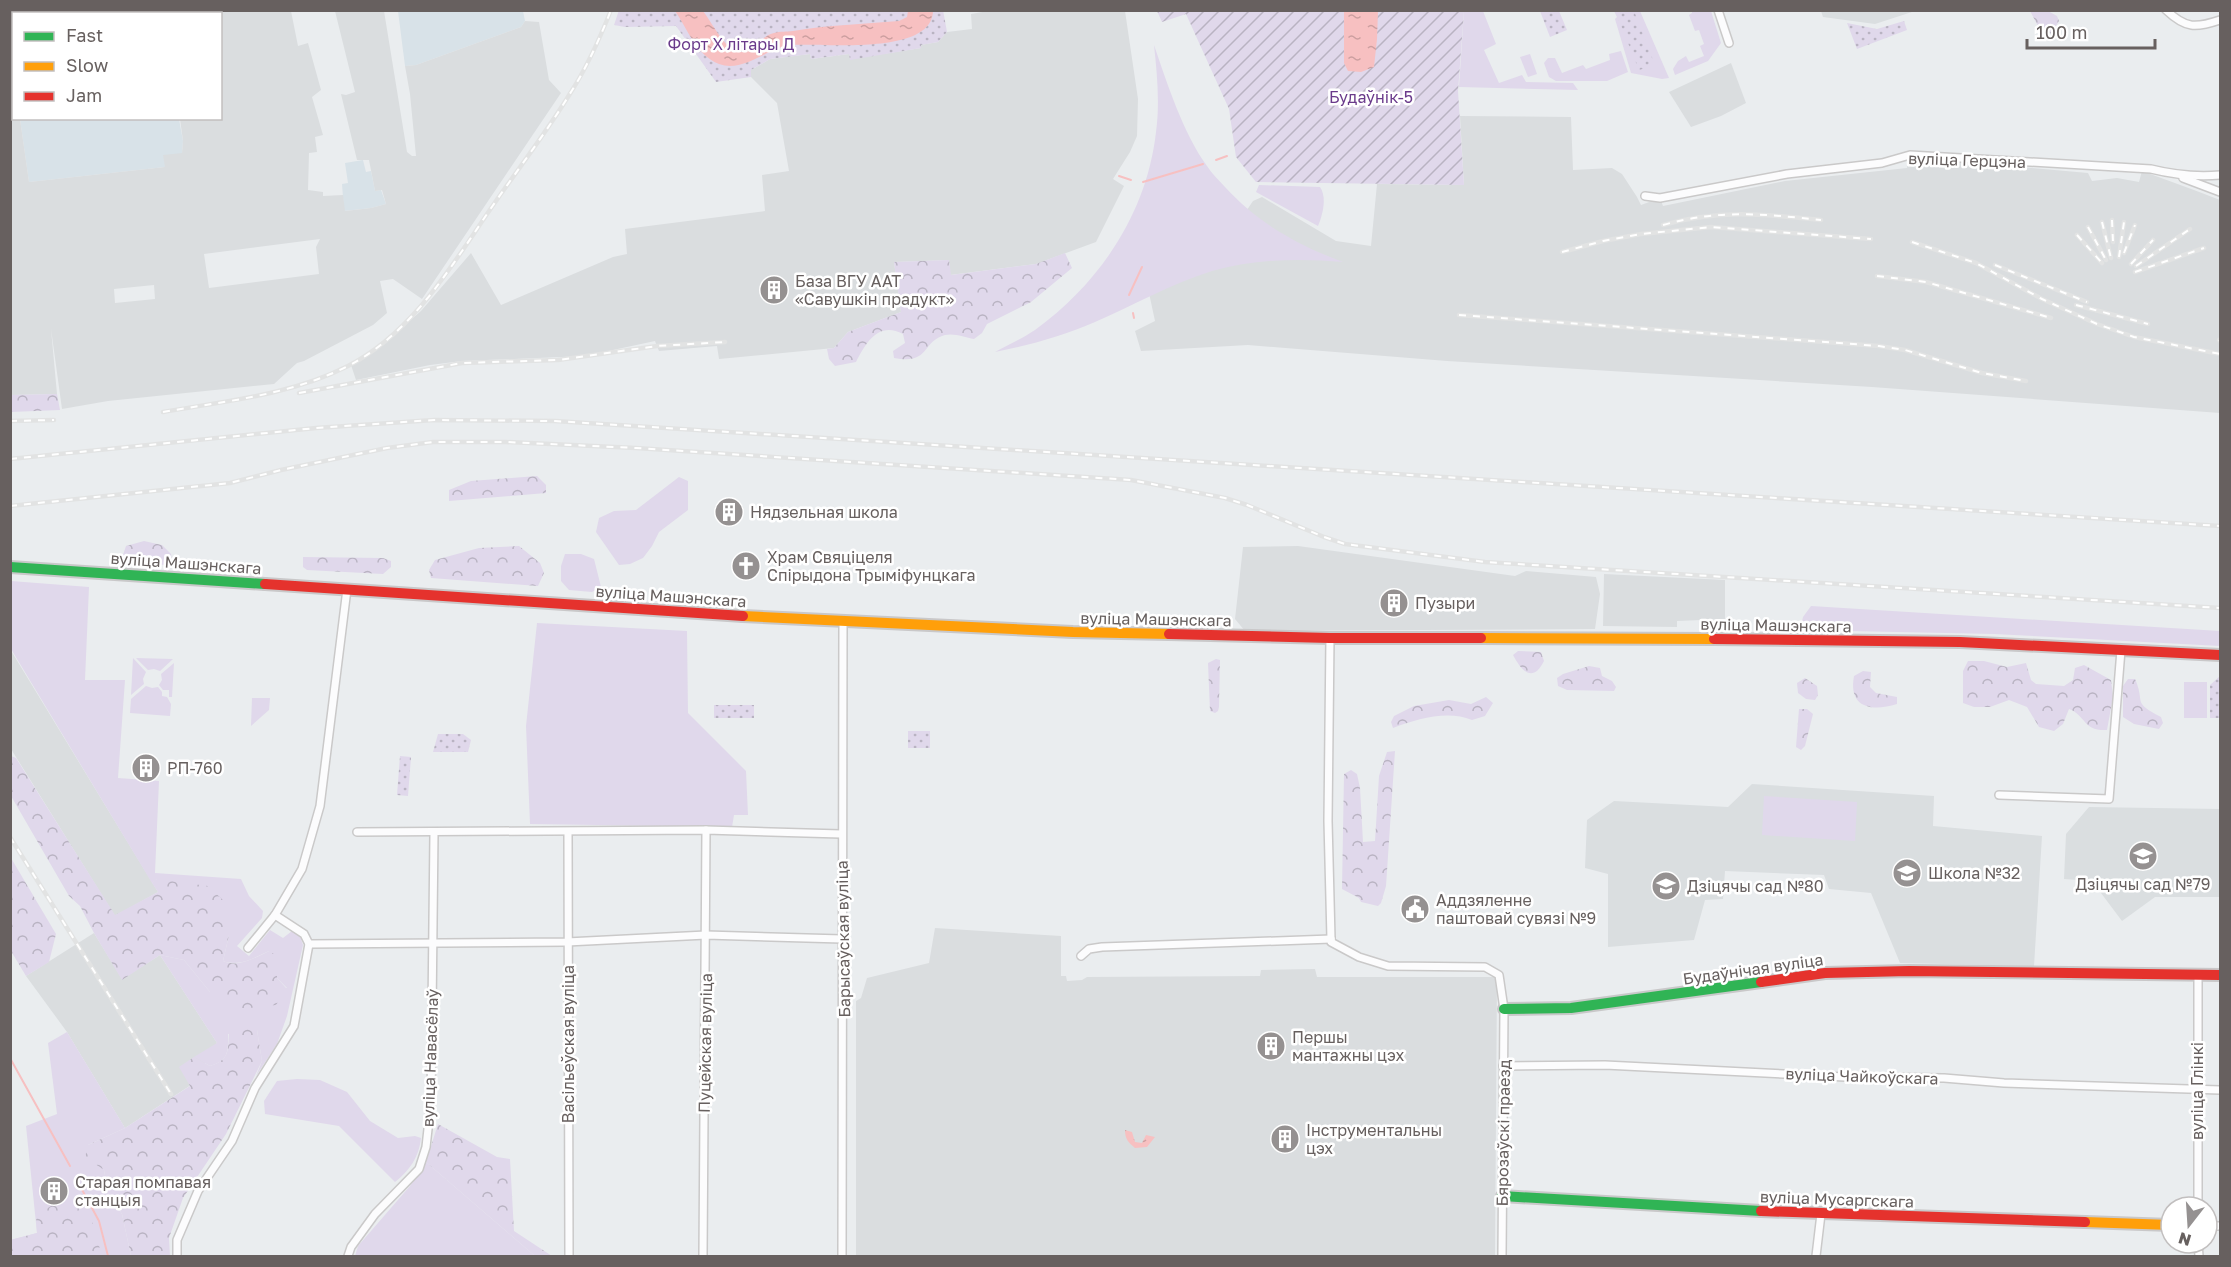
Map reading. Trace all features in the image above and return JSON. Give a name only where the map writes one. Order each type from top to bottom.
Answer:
[{"type":"main road","name":"вуліца Машэнскага","points":[[10,567],[843,622],[1073,633],[1330,638],[1624,638],[1960,642],[2220,655]]},
{"type":"main road","name":"Будаўнічая вуліца","points":[[1504,1009],[1571,1008],[1825,974],[1909,971],[2220,975]]},
{"type":"main road","name":"вуліца Мусаргскага","points":[[1502,1196],[1821,1214],[2159,1225]]},
{"type":"street","points":[[1718,10],[1729,43]]},
{"type":"street","points":[[2166,10],[2176,19],[2193,27],[2220,20]]},
{"type":"street","name":"вуліца Герцэна","points":[[1645,196],[1660,198],[1786,174],[1882,164],[1910,154],[2151,169],[2196,176],[2220,175]]},
{"type":"street","points":[[2172,174],[2220,192]]},
{"type":"street","points":[[248,948],[275,915],[302,869],[320,806],[347,590]]},
{"type":"street","name":"Барысаўская вуліца","points":[[842,1257],[843,622]]},
{"type":"street","points":[[1330,638],[1328,821],[1331,942],[1359,957],[1388,966],[1485,967],[1493,970],[1499,975],[1504,1009]]},
{"type":"street","points":[[1999,795],[2109,799],[2121,650]]},
{"type":"street","points":[[357,832],[706,830],[842,834]]},
{"type":"street","name":"Пуцейская вуліца","points":[[703,1257],[706,830]]},
{"type":"street","name":"Васільеўская вуліца","points":[[568,832],[569,1257]]},
{"type":"street","name":"вуліца Навасёлаў","points":[[348,1257],[351,1247],[375,1214],[418,1169],[426,1147],[431,1102],[434,833]]},
{"type":"street","points":[[177,1257],[177,1240],[198,1191],[232,1141],[255,1088],[294,1026],[309,944],[304,934],[275,915]]},
{"type":"street","points":[[309,944],[567,942],[706,935],[842,939]]},
{"type":"street","points":[[1081,956],[1089,950],[1102,947],[1331,939]]},
{"type":"street","name":"вуліца Глінкі","points":[[2198,976],[2198,1195]]},
{"type":"street","name":"Бярозаўскі праезд","points":[[1502,1257],[1504,1009]]},
{"type":"street","name":"вуліца Чайкоўскага","points":[[1503,1066],[1605,1065],[1845,1077],[1944,1078],[2128,1087],[2197,1087],[2220,1090]]},
{"type":"street","points":[[1816,1257],[1821,1214]]},
{"type":"shaded area","points":[[29,11],[291,11],[298,46],[308,43],[321,90],[312,97],[323,135],[315,137],[317,152],[309,153],[308,190],[323,192],[323,196],[343,195],[345,211],[386,204],[382,190],[375,191],[369,160],[357,160],[341,94],[355,92],[335,11],[384,11],[407,152],[412,156],[416,156],[405,66],[416,65],[521,27],[525,21],[539,22],[549,80],[561,93],[422,299],[393,279],[380,281],[387,313],[373,325],[297,363],[274,384],[108,401],[62,409],[51,329],[57,394],[11,395],[11,17],[12,120],[20,120],[29,182],[165,167],[163,155],[182,153],[180,120],[222,120],[222,12]],"holes":[[[320,239],[316,247],[319,274],[209,288],[204,254]],[[154,285],[155,299],[115,303],[114,289]]]},
{"type":"shaded area","points":[[398,11],[523,11],[525,21],[521,27],[416,65],[405,66]]},
{"type":"shaded area","points":[[988,11],[1125,11],[1138,99],[1137,136],[1113,179],[1124,186],[1096,242],[1036,264],[950,275],[949,260],[894,262],[901,312],[848,332],[834,348],[719,359],[717,346],[659,351],[655,341],[585,356],[462,361],[356,380],[351,365],[376,350],[421,311],[471,253],[501,305],[613,257],[627,254],[625,229],[765,211],[762,175],[789,171],[777,103],[751,77],[751,70],[770,59],[810,54],[811,59],[849,54],[850,59],[921,48],[920,45],[938,42],[947,32],[972,29],[971,14]]},
{"type":"shaded area","points":[[1821,11],[1915,11],[1875,24],[1823,17]]},
{"type":"shaded area","points":[[1731,63],[1746,103],[1721,116],[1691,127],[1669,92]]},
{"type":"shaded area","points":[[1460,116],[1571,117],[1573,170],[1612,168],[1622,174],[1641,205],[1660,198],[1663,206],[1785,181],[1907,168],[1908,157],[2088,173],[2092,181],[2117,178],[2139,182],[2142,171],[2220,200],[2220,413],[1872,387],[1447,361],[1248,345],[1141,351],[1135,331],[1155,321],[1149,293],[1212,262],[1253,201],[1262,197],[1336,241],[1371,246],[1377,184],[1464,185]]},
{"type":"shaded area","points":[[20,120],[179,120],[183,141],[182,153],[165,167],[29,182]]},
{"type":"shaded area","points":[[363,160],[366,172],[371,171],[375,191],[381,190],[386,204],[344,211],[342,184],[348,183],[345,163]]},
{"type":"shaded area","points":[[1298,546],[1515,576],[1526,571],[1596,577],[1600,594],[1595,629],[1245,631],[1235,619],[1243,547]]},
{"type":"shaded area","points":[[1604,574],[1725,580],[1725,619],[1677,621],[1677,627],[1603,626]]},
{"type":"shaded area","points":[[10,649],[158,892],[115,916],[11,749]]},
{"type":"shaded area","name":"Школа №32","points":[[1752,784],[1934,796],[1933,826],[2042,836],[2034,966],[1900,963],[1871,893],[1829,889],[1824,875],[1725,871],[1723,899],[1705,900],[1694,940],[1608,947],[1608,874],[1585,868],[1587,820],[1614,801],[1728,807]]},
{"type":"shaded area","name":"Дзіцячы сад №79","points":[[2089,807],[2220,809],[2220,897],[2155,897],[2122,921],[2092,881],[2064,879],[2066,834]]},
{"type":"shaded area","points":[[935,928],[1061,936],[1061,976],[1066,976],[1067,981],[1082,980],[1087,977],[1260,976],[1261,970],[1315,969],[1317,977],[1497,977],[1495,1256],[856,1256],[856,1001],[861,998],[867,978],[929,963]]},
{"type":"shaded area","points":[[94,933],[122,979],[160,955],[217,1043],[191,1085],[125,1128],[67,1032],[26,976]]},
{"type":"green space","name":"Форт X літары Д","points":[[619,10],[943,10],[947,32],[938,42],[921,45],[921,48],[850,60],[849,54],[811,59],[810,54],[770,59],[751,70],[751,77],[716,82],[676,26],[625,27],[614,25]]},
{"type":"green space","name":"Будаўнік-5","points":[[1157,11],[1464,11],[1458,91],[1464,185],[1256,182],[1236,157],[1229,109],[1186,14],[1162,22]]},
{"type":"green space","points":[[1464,11],[1483,11],[1496,44],[1484,50],[1499,83],[1522,75],[1526,82],[1573,83],[1578,90],[1459,87]]},
{"type":"green space","points":[[1540,11],[1559,11],[1567,30],[1550,37]]},
{"type":"green space","points":[[1614,11],[1640,11],[1669,78],[1662,79],[1631,73]]},
{"type":"green space","points":[[1615,11],[1634,11],[1655,65],[1639,70]]},
{"type":"green space","points":[[1692,11],[1711,11],[1721,43],[1708,61],[1675,75],[1673,69],[1678,61],[1686,56],[1689,62],[1704,56],[1700,46],[1704,44],[1699,30],[1695,31],[1689,15]]},
{"type":"green space","points":[[2030,11],[2048,11],[2057,16],[2059,21],[2051,34],[2038,26]]},
{"type":"green space","points":[[1904,21],[1907,30],[1857,49],[1847,23],[1877,29]]},
{"type":"green space","points":[[1154,45],[1190,139],[1213,174],[1251,212],[1279,232],[1343,262],[1277,260],[1212,271],[1182,282],[1071,332],[995,352],[1035,330],[1059,311],[1100,267],[1117,243],[1131,217],[1143,190],[1156,132],[1158,99]]},
{"type":"green space","points":[[1621,51],[1628,72],[1607,81],[1556,81],[1549,77],[1544,63],[1548,58],[1555,58],[1562,73],[1583,65],[1586,69],[1610,60],[1609,54]]},
{"type":"green space","points":[[1530,54],[1537,74],[1528,77],[1520,57]]},
{"type":"green space","points":[[1259,185],[1320,187],[1324,206],[1318,226],[1256,192]]},
{"type":"green space","points":[[1065,253],[1072,268],[1031,302],[987,324],[982,333],[974,339],[945,335],[937,338],[920,356],[906,359],[894,358],[893,351],[905,343],[903,334],[887,330],[880,332],[869,341],[856,362],[835,366],[829,359],[827,349],[834,348],[848,332],[901,312],[894,262],[949,260],[951,275],[1036,264]]},
{"type":"green space","points":[[57,394],[60,410],[11,412],[11,395]]},
{"type":"green space","points":[[537,476],[546,485],[546,493],[449,501],[449,490],[471,481]]},
{"type":"green space","points":[[679,477],[688,481],[688,510],[659,532],[643,558],[630,564],[619,565],[596,532],[599,518],[614,511],[636,510]]},
{"type":"green space","points":[[144,541],[162,545],[171,554],[172,560],[165,565],[126,562],[122,558],[126,546]]},
{"type":"green space","points":[[519,546],[540,563],[544,573],[538,586],[431,578],[429,570],[435,560],[479,548]]},
{"type":"green space","points":[[565,554],[581,554],[594,559],[601,587],[592,592],[569,590],[561,581],[561,566]]},
{"type":"green space","points":[[303,557],[383,558],[391,561],[391,567],[383,574],[307,570],[303,567]]},
{"type":"green space","points":[[11,581],[89,587],[85,680],[125,680],[118,778],[159,781],[155,873],[241,879],[249,896],[263,911],[262,918],[237,946],[249,956],[270,930],[283,938],[292,931],[300,936],[303,945],[287,1016],[277,1044],[256,1076],[262,1061],[257,1030],[228,1034],[226,1055],[216,1064],[210,1066],[194,1057],[217,1043],[160,955],[184,960],[210,992],[287,988],[277,978],[269,951],[241,962],[223,961],[229,935],[156,879],[152,883],[11,649]]},
{"type":"green space","points":[[1811,606],[2220,631],[2220,646],[1994,634],[1800,630],[1803,617]]},
{"type":"green space","points":[[537,623],[687,631],[688,713],[746,771],[748,815],[734,815],[732,827],[530,824],[526,726]]},
{"type":"green space","points":[[1518,651],[1541,652],[1544,661],[1536,672],[1528,673],[1513,655]]},
{"type":"green space","points":[[133,658],[146,672],[143,679],[144,684],[131,695]]},
{"type":"green space","points":[[136,658],[173,659],[160,671],[148,670]]},
{"type":"green space","points":[[1216,659],[1220,660],[1219,707],[1215,713],[1210,711],[1208,663]]},
{"type":"green space","points":[[1968,661],[1984,661],[2007,667],[2026,663],[2031,680],[2036,684],[2064,686],[2073,680],[2075,668],[2084,665],[2111,680],[2113,697],[2107,730],[2089,726],[2079,715],[2069,709],[2063,724],[2054,731],[2039,727],[2027,707],[2009,700],[1990,707],[1974,707],[1963,703],[1963,671]]},
{"type":"green space","points":[[174,663],[172,697],[169,697],[169,690],[163,690],[159,685],[162,680],[161,674]]},
{"type":"green space","points":[[1589,666],[1600,668],[1602,676],[1612,681],[1616,687],[1614,691],[1567,690],[1558,686],[1557,678],[1563,674]]},
{"type":"green space","points":[[1863,671],[1871,672],[1870,687],[1876,693],[1897,697],[1897,704],[1879,708],[1864,705],[1858,701],[1853,687],[1854,676]]},
{"type":"green space","points":[[2220,676],[2220,718],[2210,718],[2210,685]]},
{"type":"green space","points":[[1805,678],[1817,686],[1818,695],[1815,700],[1806,699],[1798,693],[1797,683]]},
{"type":"green space","points":[[2128,679],[2135,679],[2142,705],[2161,717],[2163,723],[2159,729],[2134,724],[2123,717],[2123,686]]},
{"type":"green space","points":[[2184,682],[2207,682],[2207,718],[2184,718]]},
{"type":"green space","points":[[146,686],[158,687],[162,696],[167,697],[171,704],[170,716],[130,713],[131,699]]},
{"type":"green space","points":[[1486,697],[1493,703],[1485,716],[1472,720],[1443,716],[1422,719],[1393,728],[1391,722],[1394,716],[1414,706],[1449,700],[1471,704]]},
{"type":"green space","points":[[252,698],[270,698],[269,710],[251,726]]},
{"type":"green space","points":[[714,705],[754,705],[754,718],[714,718]]},
{"type":"green space","points":[[1799,709],[1807,709],[1813,714],[1805,746],[1801,750],[1796,747]]},
{"type":"green space","points":[[908,731],[930,731],[930,748],[908,748]]},
{"type":"green space","points":[[438,734],[463,734],[471,740],[468,752],[433,752]]},
{"type":"green space","points":[[1395,751],[1386,886],[1378,906],[1361,902],[1359,898],[1342,889],[1344,774],[1351,770],[1357,774],[1363,842],[1375,841],[1379,776],[1387,752]]},
{"type":"green space","points":[[11,756],[16,758],[115,915],[158,892],[152,883],[155,879],[208,886],[225,902],[229,935],[223,961],[241,963],[269,951],[277,956],[277,978],[287,989],[276,1005],[242,1009],[210,992],[184,960],[160,955],[122,980],[80,906],[69,896],[11,796]]},
{"type":"green space","points":[[400,756],[411,757],[408,796],[397,795]]},
{"type":"green space","points":[[1764,796],[1857,802],[1855,841],[1762,835]]},
{"type":"green space","points":[[11,858],[56,934],[49,962],[26,976],[11,951]]},
{"type":"green space","points":[[249,1021],[257,1030],[262,1061],[226,1134],[183,1198],[169,1238],[170,1256],[131,1256],[122,1214],[108,1193],[104,1170],[85,1157],[88,1145],[125,1128],[190,1086],[179,1067],[194,1057],[210,1066],[218,1063],[228,1050],[230,1025]]},
{"type":"green space","points":[[67,1032],[125,1128],[88,1145],[104,1170],[108,1193],[122,1214],[131,1256],[11,1256],[10,1240],[37,1233],[26,1126],[57,1114],[48,1043]]},
{"type":"green space","points":[[320,1080],[347,1092],[370,1121],[398,1138],[415,1136],[421,1138],[416,1157],[405,1173],[395,1182],[339,1126],[265,1114],[264,1101],[277,1081]]},
{"type":"green space","points":[[438,1124],[497,1157],[510,1159],[514,1231],[552,1256],[535,1256],[426,1162]]},
{"type":"green space","points":[[426,1162],[535,1256],[355,1256],[358,1246],[410,1186]]},
{"type":"green space","points":[[71,1202],[91,1218],[102,1256],[11,1256],[11,1240],[37,1233],[36,1215],[51,1206]]},
{"type":"water","points":[[675,11],[703,11],[730,48],[741,52],[751,49],[776,32],[899,21],[907,17],[908,11],[933,11],[928,25],[915,35],[896,41],[850,45],[792,45],[738,65],[728,66],[719,64],[705,55],[693,41]]},
{"type":"water","points":[[1344,11],[1378,11],[1374,67],[1361,72],[1348,71],[1344,63]]},
{"type":"water","points":[[1125,1130],[1132,1132],[1135,1142],[1142,1143],[1146,1135],[1155,1137],[1147,1147],[1135,1148],[1127,1140]]},
{"type":"waterway","points":[[1216,160],[1227,156]]},
{"type":"waterway","points":[[1143,182],[1203,164]]},
{"type":"waterway","points":[[1119,176],[1131,180]]},
{"type":"waterway","points":[[1129,295],[1142,267]]},
{"type":"waterway","points":[[1133,313],[1134,318]]},
{"type":"waterway","points":[[10,1058],[70,1166]]},
{"type":"waterway","points":[[80,1186],[99,1221],[108,1256]]},
{"type":"railway","points":[[163,412],[258,396],[304,384],[348,366],[394,334],[432,293],[553,120],[588,62],[611,10]]},
{"type":"railway","points":[[1663,225],[1704,217],[1742,214],[1821,220]]},
{"type":"railway","points":[[2112,220],[2113,242]]},
{"type":"railway","points":[[2102,222],[2111,258]]},
{"type":"railway","points":[[2119,257],[2124,222]]},
{"type":"railway","points":[[2124,253],[2135,225]]},
{"type":"railway","points":[[1562,252],[1641,234],[1711,227],[1871,239]]},
{"type":"railway","points":[[2088,227],[2106,260]]},
{"type":"railway","points":[[2136,266],[2190,229]]},
{"type":"railway","points":[[2077,235],[2102,263]]},
{"type":"railway","points":[[2131,264],[2153,240]]},
{"type":"railway","points":[[1912,242],[1976,263],[2042,299],[2097,324],[2134,337],[2220,354]]},
{"type":"railway","points":[[2135,272],[2204,248]]},
{"type":"railway","points":[[1995,265],[2087,302]]},
{"type":"railway","points":[[1877,276],[1926,282],[2051,318]]},
{"type":"railway","points":[[2076,305],[2148,324]]},
{"type":"railway","points":[[1459,315],[1879,346],[1905,350],[1982,373],[2026,381]]},
{"type":"railway","points":[[299,393],[462,363],[558,360],[657,346],[725,342]]},
{"type":"railway","points":[[10,421],[54,420]]},
{"type":"railway","points":[[10,459],[316,428],[434,420],[555,421],[2220,526]]},
{"type":"railway","points":[[10,506],[230,483],[387,448],[433,442],[506,442],[636,448],[1131,480],[1225,498],[1345,544],[1485,562],[2220,608]]},
{"type":"railway","points":[[10,837],[171,1094]]},
{"type":"traffic: fast","points":[[10,567],[265,584]]},
{"type":"traffic: fast","points":[[1504,1009],[1571,1008],[1761,982]]},
{"type":"traffic: fast","points":[[1502,1196],[1761,1211]]},
{"type":"traffic: slow","points":[[743,616],[1073,632],[1169,634]]},
{"type":"traffic: slow","points":[[1481,638],[1714,639]]},
{"type":"traffic: slow","points":[[2085,1222],[2159,1225]]},
{"type":"traffic: jam","points":[[265,584],[743,616]]},
{"type":"traffic: jam","points":[[1169,634],[1330,638],[1481,638]]},
{"type":"traffic: jam","points":[[1714,639],[1960,642],[2220,655]]},
{"type":"traffic: jam","points":[[1761,982],[1825,973],[1909,971],[2220,975]]},
{"type":"traffic: jam","points":[[1761,1211],[2085,1222]]},
{"type":"place","name":"База ВГУ ААТ «Савушкін прадукт»","points":[[774,290]]},
{"type":"place","name":"Нядзельная школа","points":[[729,512]]},
{"type":"place","name":"Храм Свяціцеля Спірыдона Трыміфунцкага","points":[[746,566]]},
{"type":"place","name":"Пузыри","points":[[1394,603]]},
{"type":"place","name":"РП-760","points":[[146,768]]},
{"type":"place","name":"Дзіцячы сад №79","points":[[2143,856]]},
{"type":"place","name":"Школа №32","points":[[1907,873]]},
{"type":"place","name":"Дзіцячы сад №80","points":[[1666,886]]},
{"type":"place","name":"Аддзяленне паштовай сувязі №9","points":[[1415,909]]},
{"type":"place","name":"Першы мантажны цэх","points":[[1271,1046]]},
{"type":"place","name":"Інструментальны цэх","points":[[1285,1139]]},
{"type":"place","name":"Старая помпавая станцыя","points":[[54,1191]]}]
